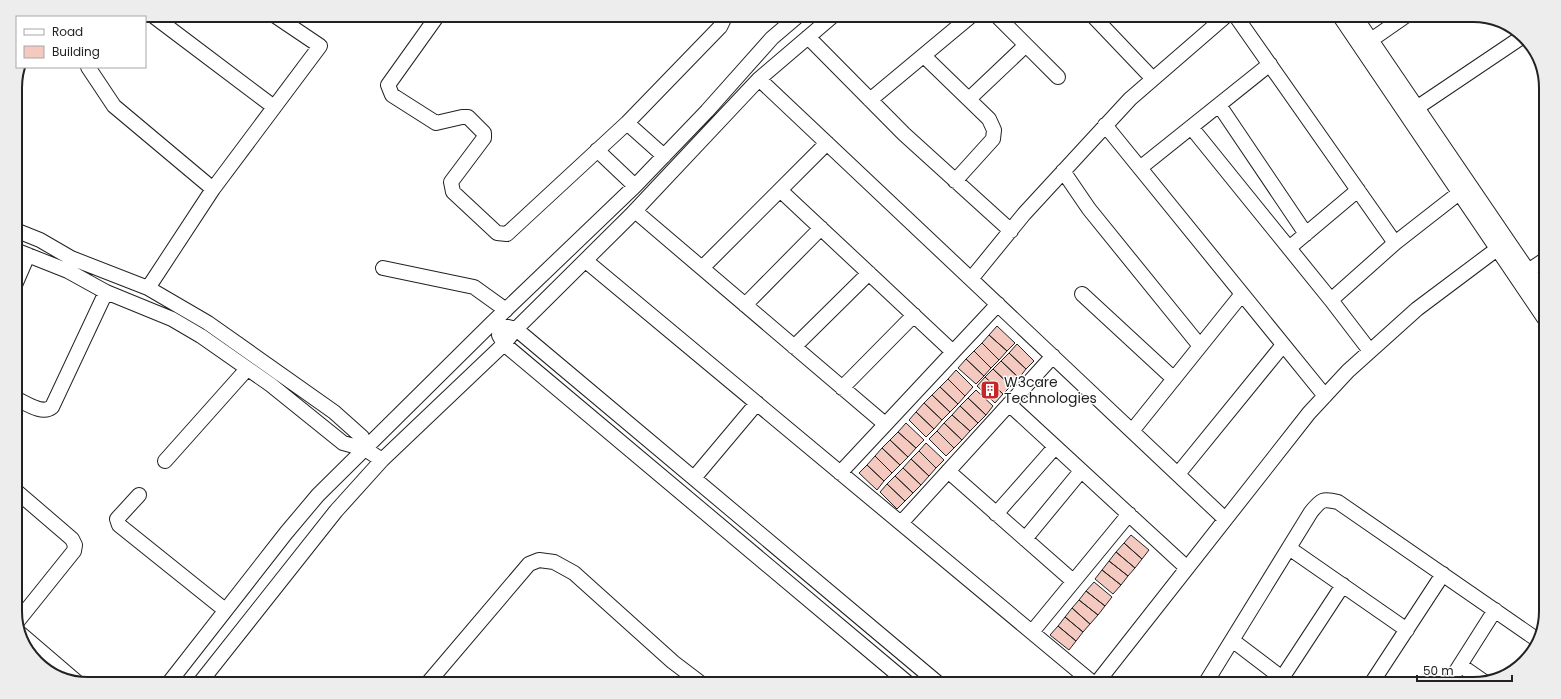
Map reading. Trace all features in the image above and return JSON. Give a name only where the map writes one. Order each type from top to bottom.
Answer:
[{"type":"street","points":[[161,22],[274,107]]},
{"type":"street","points":[[148,288],[213,189],[320,46],[284,22]]},
{"type":"street","points":[[433,22],[388,85],[389,90],[392,95],[436,123],[468,117],[484,133],[484,138],[451,182],[451,188],[453,192],[497,233],[507,234],[627,123],[720,27],[722,22]]},
{"type":"street","points":[[173,677],[225,610],[318,495],[492,323],[635,186],[772,38],[791,22]]},
{"type":"street","points":[[205,677],[336,511],[382,460],[504,344],[516,329],[635,211],[759,79],[826,22]]},
{"type":"street","points":[[870,100],[964,22]]},
{"type":"street","points":[[1003,22],[1058,77]]},
{"type":"street","points":[[1099,22],[1153,79]]},
{"type":"street","points":[[971,279],[1063,171],[1105,125],[1130,99],[1218,22]]},
{"type":"street","points":[[1240,22],[1395,243]]},
{"type":"street","points":[[1344,22],[1412,112],[1539,288]]},
{"type":"street","points":[[1359,22],[1371,40],[1459,193],[1539,311]]},
{"type":"street","points":[[1371,40],[1397,22]]},
{"type":"street","points":[[808,37],[904,134],[1011,231]]},
{"type":"street","points":[[1412,112],[1518,40]]},
{"type":"street","points":[[969,99],[1026,45]]},
{"type":"street","points":[[924,56],[989,119],[994,130],[993,139],[955,181]]},
{"type":"street","points":[[1140,168],[1270,64]]},
{"type":"street","points":[[89,68],[114,106],[213,189]]},
{"type":"street","points":[[759,79],[1225,519]]},
{"type":"street","points":[[1219,105],[1306,234]]},
{"type":"street","points":[[627,123],[664,156]]},
{"type":"street","points":[[1105,125],[1325,396]]},
{"type":"street","points":[[1191,127],[1331,300],[1370,351]]},
{"type":"street","points":[[702,268],[827,143]]},
{"type":"street","points":[[597,150],[635,186]]},
{"type":"street","points":[[1063,171],[1089,208],[1200,346]]},
{"type":"street","points":[[780,190],[953,352]]},
{"type":"street","points":[[1289,248],[1358,190]]},
{"type":"street","points":[[1331,300],[1395,243],[1459,193]]},
{"type":"street","points":[[635,211],[885,424]]},
{"type":"street","points":[[746,305],[821,228]]},
{"type":"street","points":[[22,233],[40,240],[71,258],[148,288],[239,344],[334,412],[362,436],[365,449]]},
{"type":"street","points":[[1101,677],[1309,413],[1348,371],[1417,309],[1497,250]]},
{"type":"street","points":[[22,253],[68,271],[106,292],[172,319],[201,336],[248,369],[343,443],[365,449],[382,460]]},
{"type":"street","points":[[586,261],[1087,677]]},
{"type":"street","points":[[1528,271],[1539,264]]},
{"type":"street","points":[[383,268],[474,287],[506,310]]},
{"type":"street","points":[[794,347],[869,273]]},
{"type":"street","points":[[22,401],[42,411],[48,411],[52,408],[106,292]]},
{"type":"street","points":[[1082,294],[1174,379]]},
{"type":"street","points":[[1132,431],[1242,294]]},
{"type":"street","points":[[840,473],[998,304]]},
{"type":"street","points":[[842,388],[914,315]]},
{"type":"street","points":[[492,323],[516,329],[930,677]]},
{"type":"street","points":[[492,323],[504,344],[899,677]]},
{"type":"street","points":[[1178,474],[1283,345]]},
{"type":"street","points":[[901,523],[1053,356]]},
{"type":"street","points":[[165,461],[248,369]]},
{"type":"street","points":[[694,478],[757,403]]},
{"type":"street","points":[[1009,404],[1187,568]]},
{"type":"street","points":[[996,514],[1055,447]]},
{"type":"street","points":[[948,471],[1073,581]]},
{"type":"street","points":[[1025,539],[1081,471]]},
{"type":"street","points":[[139,495],[117,519],[119,525],[225,610]]},
{"type":"street","points":[[22,496],[72,539],[75,545],[74,550],[22,616]]},
{"type":"street","points":[[1209,677],[1311,512],[1319,502],[1326,499],[1338,502],[1534,636]]},
{"type":"street","points":[[1032,632],[1129,514]]},
{"type":"street","points":[[1289,548],[1407,630]]},
{"type":"street","points":[[436,677],[529,564],[539,560],[554,562],[574,574],[673,662],[693,677]]},
{"type":"street","points":[[1376,677],[1443,574]]},
{"type":"street","points":[[1288,677],[1343,585]]},
{"type":"street","points":[[1452,677],[1495,610]]},
{"type":"street","points":[[1232,640],[1281,677]]},
{"type":"street","points":[[30,642],[67,674]]},
{"type":"street","points":[[1460,665],[1477,677]]},
{"type":"street","points":[[910,677],[917,666]]},
{"type":"building","points":[[997,326],[1015,343],[1007,351],[989,335]]},
{"type":"building","points":[[989,335],[1007,351],[999,360],[982,343]]},
{"type":"building","points":[[982,343],[999,360],[991,368],[974,351]]},
{"type":"building","points":[[1017,344],[1034,361],[1026,369],[1009,353]]},
{"type":"building","points":[[974,351],[991,368],[984,376],[966,359]]},
{"type":"building","points":[[1009,353],[1026,369],[1019,378],[1001,361]]},
{"type":"building","points":[[966,359],[984,376],[976,384],[958,368]]},
{"type":"building","points":[[1001,361],[1019,378],[1011,386],[993,369]]},
{"type":"building","points":[[993,369],[1011,386],[1003,394],[985,377]]},
{"type":"building","points":[[956,370],[973,387],[965,396],[948,379]]},
{"type":"building","name":"W3care Technologies","points":[[985,377],[1003,394],[995,403],[977,386]]},
{"type":"building","points":[[948,379],[965,396],[958,404],[940,387]]},
{"type":"building","points":[[940,387],[958,404],[950,412],[932,395]]},
{"type":"building","points":[[976,390],[993,406],[986,415],[968,398]]},
{"type":"building","points":[[932,395],[950,412],[942,420],[924,403]]},
{"type":"building","points":[[968,398],[986,415],[978,423],[960,406]]},
{"type":"building","points":[[924,403],[942,420],[934,429],[916,412]]},
{"type":"building","points":[[960,406],[978,423],[970,431],[952,415]]},
{"type":"building","points":[[916,412],[934,429],[926,437],[909,420]]},
{"type":"building","points":[[952,415],[970,431],[962,440],[944,423]]},
{"type":"building","points":[[906,423],[924,440],[916,448],[898,432]]},
{"type":"building","points":[[944,423],[962,440],[954,448],[937,431]]},
{"type":"building","points":[[937,431],[954,448],[946,456],[929,439]]},
{"type":"building","points":[[898,432],[916,448],[908,457],[890,440]]},
{"type":"building","points":[[890,440],[908,457],[900,465],[882,448]]},
{"type":"building","points":[[926,443],[944,460],[936,468],[919,451]]},
{"type":"building","points":[[882,448],[900,465],[892,473],[875,456]]},
{"type":"building","points":[[919,451],[936,468],[929,476],[911,459]]},
{"type":"building","points":[[875,456],[892,473],[884,481],[867,465]]},
{"type":"building","points":[[911,459],[929,476],[921,485],[903,468]]},
{"type":"building","points":[[867,465],[884,481],[877,490],[859,473]]},
{"type":"building","points":[[903,468],[921,485],[913,493],[895,476]]},
{"type":"building","points":[[895,476],[913,493],[905,501],[887,484]]},
{"type":"building","points":[[887,484],[905,501],[897,509],[880,492]]},
{"type":"building","points":[[1131,535],[1149,550],[1142,559],[1124,543]]},
{"type":"building","points":[[1124,543],[1142,559],[1135,568],[1116,552]]},
{"type":"building","points":[[1116,552],[1135,568],[1128,576],[1109,561]]},
{"type":"building","points":[[1109,561],[1128,576],[1121,585],[1102,570]]},
{"type":"building","points":[[1102,570],[1121,585],[1113,594],[1095,579]]},
{"type":"building","points":[[1094,582],[1112,597],[1105,606],[1086,591]]},
{"type":"building","points":[[1086,591],[1105,606],[1098,615],[1079,600]]},
{"type":"building","points":[[1079,600],[1098,615],[1090,624],[1072,608]]},
{"type":"building","points":[[1072,608],[1090,624],[1083,632],[1065,617]]},
{"type":"building","points":[[1065,617],[1083,632],[1076,641],[1058,626]]},
{"type":"building","points":[[1058,626],[1076,641],[1069,650],[1050,635]]},
{"type":"place","name":"W3care Technologies","points":[[990,390]]}]
